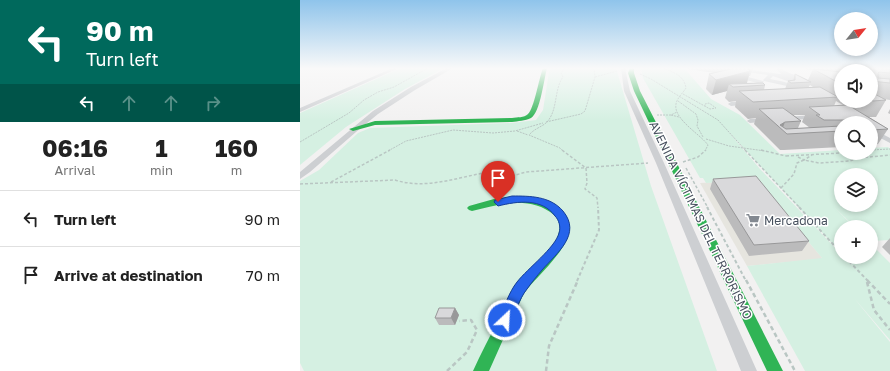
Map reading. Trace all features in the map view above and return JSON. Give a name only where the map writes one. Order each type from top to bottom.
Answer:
[{"type":"street","points":[[300,107],[351,85]]},
{"type":"street","points":[[300,110],[357,85]]},
{"type":"street","points":[[300,176],[373,114],[420,85]]},
{"type":"street","points":[[354,129],[375,123],[512,120],[526,118],[531,116],[535,110],[539,85]]},
{"type":"street","name":"AVENIDA VÍCTIMAS DEL TERRORISMO","points":[[625,85],[749,371]]},
{"type":"street","name":"AVENIDA VÍCTIMAS DEL TERRORISMO","points":[[635,85],[775,371]]},
{"type":"street","points":[[788,85],[800,89],[799,85]]},
{"type":"street","points":[[730,104],[754,102]]},
{"type":"street","points":[[373,114],[374,119],[386,123]]},
{"type":"street","points":[[750,121],[826,116]]},
{"type":"street","points":[[878,136],[889,146]]},
{"type":"street","points":[[472,208],[512,199],[528,199],[544,202],[555,209],[564,220],[565,233],[555,250],[538,266],[520,287],[481,371]]},
{"type":"path","points":[[300,142],[349,113],[364,100],[378,92],[397,85]]},
{"type":"path","points":[[529,135],[534,129],[547,122],[556,102],[558,85]]},
{"type":"path","points":[[330,183],[406,142],[453,130],[493,132],[515,131],[581,114],[585,111],[592,85]]},
{"type":"path","points":[[659,85],[718,120],[834,245]]},
{"type":"path","points":[[686,85],[686,88],[676,107],[677,112],[685,123],[704,139],[729,146],[745,149],[758,149],[786,156]]},
{"type":"path","points":[[683,94],[705,106],[716,108],[709,103],[705,106]]},
{"type":"path","points":[[678,101],[696,114],[698,120],[697,126],[708,145],[705,153],[693,160],[682,162],[795,371]]},
{"type":"path","points":[[654,109],[661,122]]},
{"type":"path","points":[[671,115],[677,112]]},
{"type":"path","points":[[657,115],[671,115],[680,117]]},
{"type":"path","points":[[515,131],[529,135],[560,148],[570,158],[586,168]]},
{"type":"path","points":[[878,148],[889,146]]},
{"type":"path","points":[[780,157],[834,153]]},
{"type":"path","points":[[781,188],[794,174],[798,164],[814,154]]},
{"type":"path","points":[[796,156],[804,160],[827,163],[890,155]]},
{"type":"path","points":[[300,184],[395,180],[402,184],[416,185],[489,172],[495,176],[505,178],[526,172],[648,163]]},
{"type":"path","points":[[546,371],[549,346],[599,230],[597,198],[585,188],[587,186],[588,178],[586,168]]},
{"type":"path","points":[[851,264],[890,304]]},
{"type":"path","points":[[866,280],[874,310],[890,330]]},
{"type":"path","points":[[447,371],[467,352],[477,330],[471,320],[459,321]]},
{"type":"shaded area","name":"Mercadona","points":[[757,180],[823,259],[747,266],[700,183]]},
{"type":"green space","points":[[362,85],[412,85],[346,127],[300,165],[300,113]]},
{"type":"green space","points":[[547,85],[621,85],[651,186],[717,371],[304,371],[300,363],[300,181],[319,170],[358,133],[370,128],[512,123],[536,120],[543,110]]},
{"type":"green space","points":[[647,85],[699,85],[711,99],[740,115],[780,154],[834,150],[834,160],[878,160],[878,148],[888,147],[890,149],[890,240],[878,241],[878,220],[848,220],[839,212],[878,212],[878,168],[834,168],[834,212],[839,212],[847,220],[834,220],[834,245],[727,130],[760,169],[834,247],[834,264],[850,264],[857,271],[851,264],[878,264],[878,251],[890,263],[890,340],[854,298],[890,342],[890,371],[805,371],[747,266],[822,258],[757,180],[706,183],[703,178],[700,178]]},
{"type":"building","points":[[731,85],[760,85],[733,87]]},
{"type":"building","points":[[820,87],[834,95],[834,97],[753,102],[739,91]]},
{"type":"building","points":[[878,96],[886,100],[878,101]]},
{"type":"building","points":[[834,106],[834,108],[853,108],[866,116],[834,116],[834,120],[824,120],[816,115],[820,115],[809,107]]},
{"type":"building","points":[[783,108],[801,121],[785,122],[780,125],[786,129],[834,126],[834,131],[787,134],[759,109]]},
{"type":"building","points":[[878,123],[888,129],[878,130]]},
{"type":"building","name":"Mercadona","points":[[756,176],[809,241],[754,245],[713,179]]},
{"type":"building","points":[[439,308],[455,308],[451,318],[435,318]]},
{"type":"traffic: fast","points":[[353,129],[375,123],[512,120],[526,118],[532,113],[540,85]]},
{"type":"traffic: fast","points":[[635,85],[775,371]]},
{"type":"traffic: fast","points":[[472,208],[506,200],[529,200],[539,202],[550,207],[561,216],[565,225],[564,233],[556,249],[525,281],[518,291],[481,371]]},
{"type":"place","name":"Mercadona","points":[[753,220]]},
{"type":"route","points":[[498,202],[512,199],[528,199],[544,202],[555,209],[564,220],[565,233],[555,250],[538,266],[520,287],[505,320]]}]
